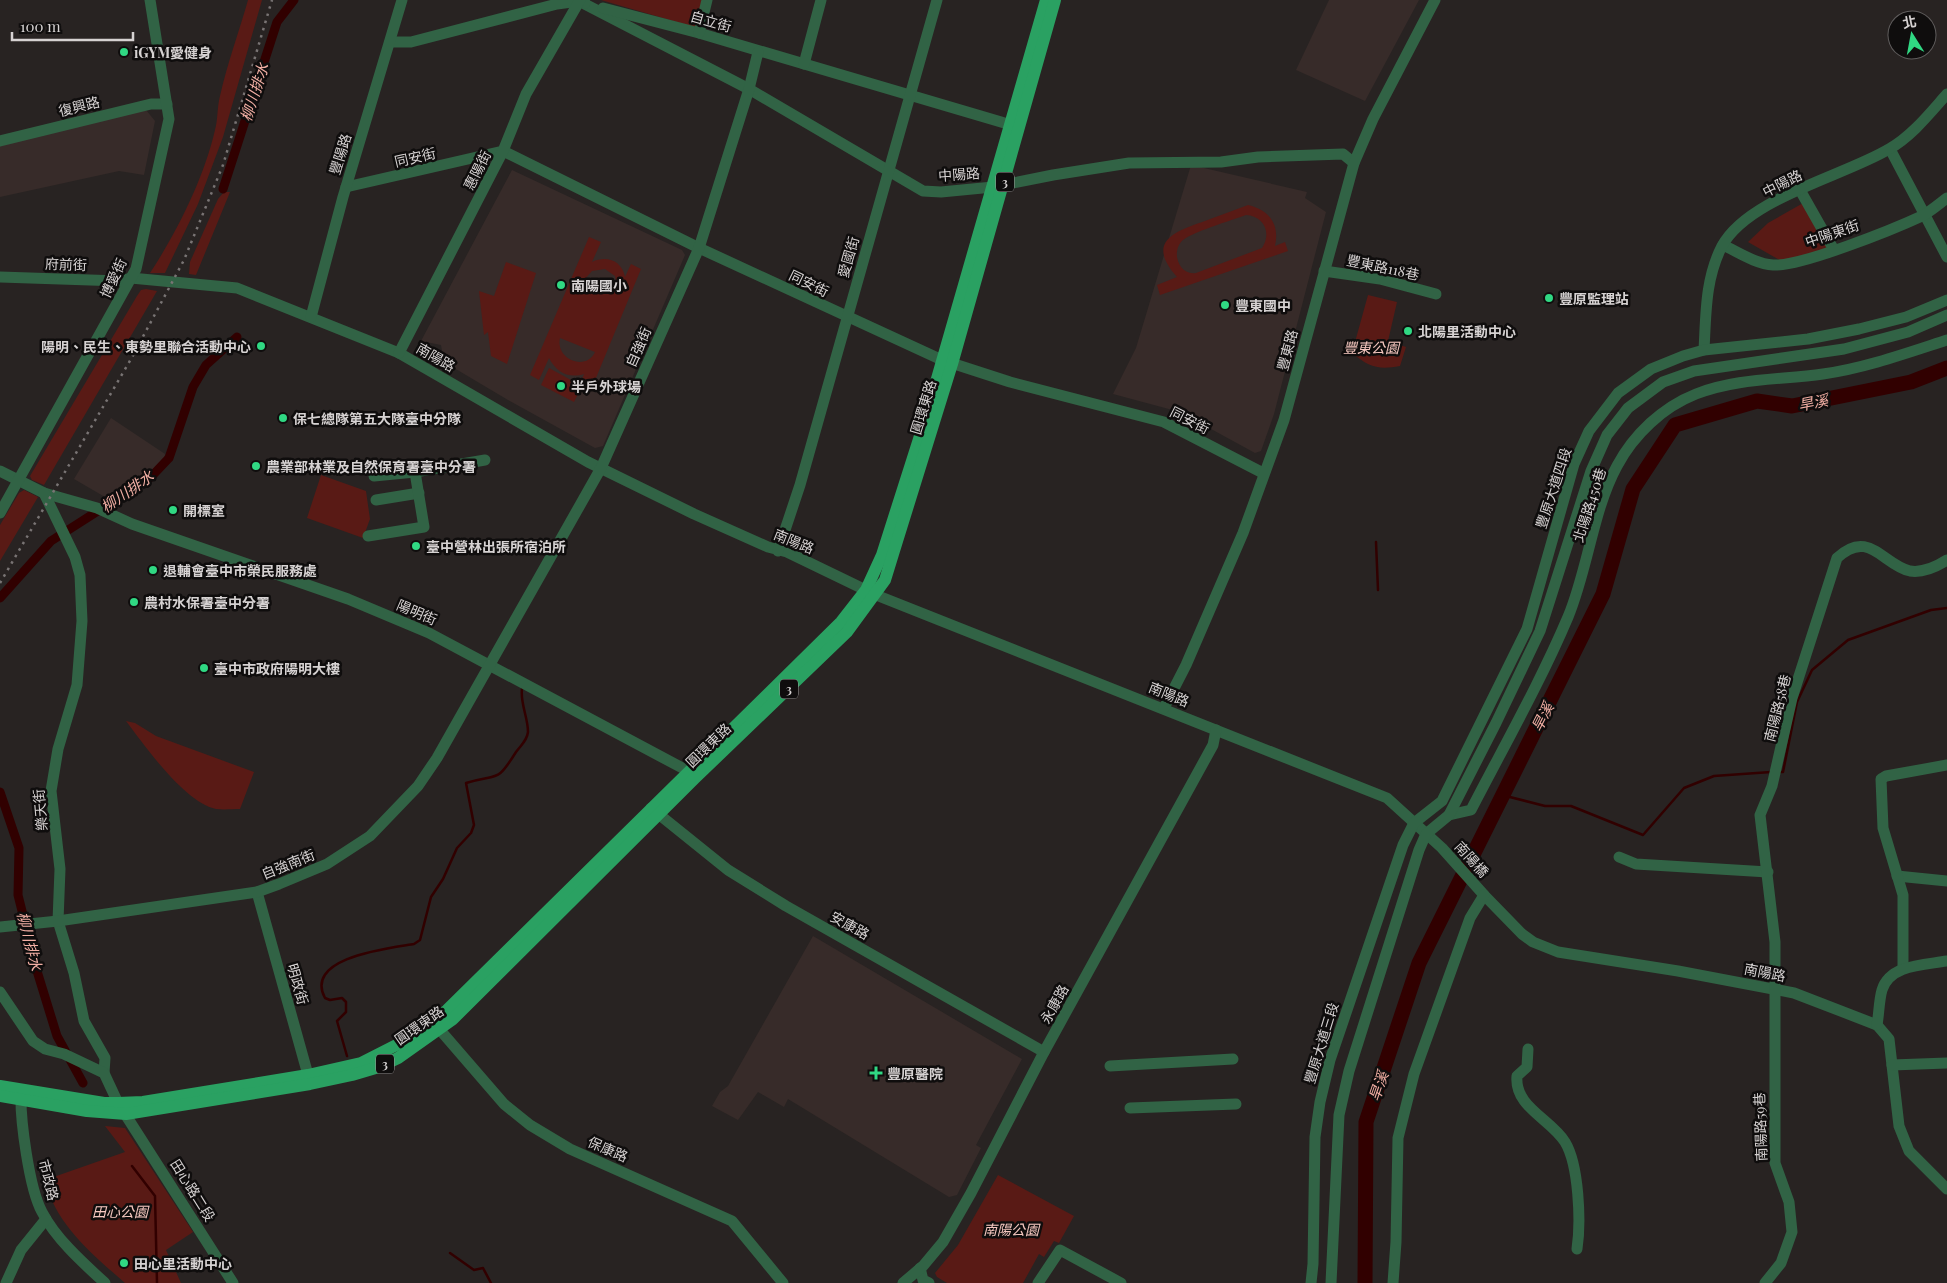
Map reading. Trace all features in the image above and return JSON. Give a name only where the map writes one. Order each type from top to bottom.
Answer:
[{"type":"main road","name":"圓環東路","points":[[0,1086],[21,1095],[87,1111],[126,1114],[379,1067],[437,1026],[454,1020],[655,811],[847,632],[871,593],[947,362],[999,186],[1046,0]]},
{"type":"main road","name":"圓環東路","points":[[1015,126],[1055,0]]},
{"type":"main road","name":"圓環東路","points":[[0,1096],[21,1095],[104,1103],[143,1102],[309,1079]]},
{"type":"street","name":"博愛街","points":[[0,513],[20,481],[136,269],[169,119],[150,0]]},
{"type":"street","name":"豐陽路","points":[[311,318],[346,188],[402,0]]},
{"type":"street","name":"自立街","points":[[390,42],[411,42],[579,0],[699,32],[758,52],[1015,126]]},
{"type":"street","name":"中陽路","points":[[579,0],[749,89],[923,191],[941,192],[999,186],[1129,163],[1214,162],[1258,157],[1343,154],[1354,163]]},
{"type":"street","name":"惠陽街","points":[[399,353],[503,151],[526,94],[579,0]]},
{"type":"street","points":[[699,32],[707,0]]},
{"type":"street","points":[[804,64],[821,0]]},
{"type":"street","name":"愛國街","points":[[778,551],[800,485],[937,0]]},
{"type":"street","name":"豐東路","points":[[1164,708],[1186,664],[1244,533],[1263,473],[1284,420],[1354,163],[1373,119],[1435,0]]},
{"type":"street","name":"自強街","points":[[490,664],[601,468],[699,248],[749,89],[758,52]]},
{"type":"street","name":"中陽路","points":[[1704,350],[1707,292],[1723,245],[1739,226],[1755,214],[1800,190],[1890,149],[1916,127],[1947,94]]},
{"type":"street","name":"復興路","points":[[0,141],[151,104],[167,104]]},
{"type":"street","points":[[1890,149],[1923,215],[1947,257]]},
{"type":"street","name":"同安街","points":[[346,188],[503,151],[699,248],[847,318],[947,362],[1164,422],[1263,473]]},
{"type":"street","points":[[1800,190],[1834,250]]},
{"type":"street","name":"中陽東街","points":[[1723,245],[1759,262],[1772,265],[1784,264],[1834,250],[1923,215],[1947,198]]},
{"type":"street","name":"豐東路118巷","points":[[1324,271],[1380,279],[1436,294]]},
{"type":"street","name":"府前街","points":[[0,277],[120,281],[131,278]]},
{"type":"street","name":"南陽路","points":[[131,278],[237,288],[399,353],[601,468],[694,514],[778,551],[786,552],[871,593],[1387,798],[1442,848]]},
{"type":"street","name":"豐原大道四段","points":[[1414,823],[1442,801],[1527,629],[1574,464],[1590,431],[1618,393],[1651,369],[1704,350],[1808,339],[1859,329],[1906,317],[1947,300]]},
{"type":"street","points":[[1331,1283],[1339,1115],[1349,1071],[1426,834],[1449,815],[1496,723],[1540,630],[1591,471],[1607,435],[1628,408],[1663,382],[1694,371],[1844,350],[1908,332],[1947,315]]},
{"type":"street","name":"北陽路450巷","points":[[1449,815],[1471,810],[1568,617],[1585,570],[1600,510],[1616,467],[1629,447],[1648,424],[1667,409],[1688,398],[1728,384],[1825,374],[1897,356],[1947,340]]},
{"type":"street","points":[[374,476],[415,472],[485,460]]},
{"type":"street","points":[[0,471],[44,493]]},
{"type":"street","points":[[368,536],[424,528],[415,472]]},
{"type":"street","name":"陽明街","points":[[44,493],[97,508],[151,530],[348,599],[429,633],[490,664],[692,775]]},
{"type":"street","name":"樂天街","points":[[44,493],[68,540],[80,575],[82,621],[77,685],[58,749],[51,791],[60,868],[52,922],[74,973],[84,1021],[105,1058],[104,1073],[118,1103]]},
{"type":"street","points":[[376,500],[419,493]]},
{"type":"street","name":"南陽路58巷","points":[[1776,989],[1775,942],[1760,815],[1772,786],[1792,698],[1837,558],[1846,549],[1860,546],[1879,552],[1909,571],[1935,568],[1947,560]]},
{"type":"street","name":"自強南街","points":[[0,926],[52,922],[256,892],[327,864],[377,830],[418,786],[437,758],[490,664]]},
{"type":"street","name":"永康路","points":[[903,1283],[920,1268],[943,1242],[971,1194],[1044,1052],[1213,745],[1216,730]]},
{"type":"street","points":[[1903,968],[1903,895],[1884,828],[1881,779],[1886,776],[1947,765]]},
{"type":"street","name":"安康路","points":[[655,811],[728,870],[786,906],[1044,1052]]},
{"type":"street","name":"豐原大道三段","points":[[1311,1283],[1315,1137],[1320,1102],[1330,1060],[1358,976],[1403,845],[1414,823]]},
{"type":"street","name":"南陽橋","points":[[1442,848],[1482,893]]},
{"type":"street","points":[[1620,857],[1636,864],[1768,872]]},
{"type":"street","points":[[1897,876],[1947,881]]},
{"type":"street","name":"明政街","points":[[256,892],[309,1079]]},
{"type":"street","points":[[1393,1283],[1396,1242],[1398,1138],[1414,1074],[1470,918],[1482,893]]},
{"type":"street","name":"南陽路","points":[[1482,893],[1522,934],[1533,942],[1558,952],[1776,989],[1816,1000],[1877,1025]]},
{"type":"street","points":[[1947,961],[1903,968],[1889,977],[1882,989],[1877,1025],[1889,1039],[1899,1126],[1909,1151],[1947,1189]]},
{"type":"street","name":"南陽路59巷","points":[[1766,1283],[1781,1263],[1792,1232],[1789,1202],[1775,1163],[1773,1078],[1776,989]]},
{"type":"street","points":[[0,992],[33,1041],[104,1073]]},
{"type":"street","name":"保康路","points":[[437,1026],[504,1104],[530,1125],[570,1149],[732,1221],[783,1283]]},
{"type":"street","points":[[1528,1049],[1527,1067],[1517,1076],[1516,1084],[1520,1097],[1566,1143],[1580,1203],[1577,1249]]},
{"type":"street","points":[[1110,1066],[1233,1060]]},
{"type":"street","points":[[1892,1065],[1947,1063]]},
{"type":"street","name":"市政路","points":[[21,1095],[29,1166],[38,1203],[46,1219],[105,1283]]},
{"type":"street","name":"田心路二段","points":[[118,1103],[233,1283]]},
{"type":"street","points":[[1130,1108],[1236,1104]]},
{"type":"street","points":[[6,1283],[21,1250],[46,1219]]},
{"type":"street","points":[[1038,1283],[1060,1250],[1121,1283]]},
{"type":"street","points":[[920,1268],[923,1280],[929,1283]]},
{"type":"shaded area","points":[[1329,0],[1419,0],[1365,101],[1296,70]]},
{"type":"shaded area","points":[[146,110],[155,121],[144,175],[119,171],[0,197],[0,145]]},
{"type":"shaded area","name":"豐東國中","points":[[1191,165],[1307,192],[1305,198],[1326,212],[1274,414],[1261,451],[1255,453],[1180,412],[1113,394],[1136,348]]},
{"type":"shaded area","name":"南陽國小","points":[[512,170],[682,250],[685,255],[603,446],[595,448],[508,400],[444,362],[441,345],[421,341]]},
{"type":"shaded area","points":[[111,418],[165,454],[163,462],[155,470],[105,497],[74,479]]},
{"type":"shaded area","name":"豐原醫院","points":[[813,936],[1022,1059],[976,1145],[981,1148],[957,1195],[949,1197],[788,1099],[784,1107],[758,1092],[738,1120],[712,1106],[720,1092],[728,1086]]},
{"type":"green space","points":[[248,0],[262,0],[223,137],[198,204],[165,273],[150,273],[180,222],[204,167],[216,126],[223,84]]},
{"type":"green space","points":[[601,0],[704,0],[697,28]]},
{"type":"green space","points":[[224,192],[230,192],[196,275],[189,274],[190,262],[218,199]]},
{"type":"green space","points":[[1805,202],[1832,248],[1783,262],[1748,242],[1768,223]]},
{"type":"green space","points":[[1248,205],[1267,214],[1276,231],[1275,246],[1285,242],[1288,251],[1160,295],[1157,285],[1177,277],[1168,265],[1164,255],[1164,247],[1167,240],[1183,229]],"holes":[[[1246,215],[1258,218],[1265,226],[1266,237],[1262,248],[1196,273],[1190,273],[1182,268],[1177,258],[1177,252],[1178,247],[1185,238]]]},
{"type":"green space","points":[[589,237],[601,242],[592,262],[603,259],[613,261],[621,267],[625,277],[631,264],[641,269],[591,390],[582,386],[574,402],[541,385],[549,368],[580,385],[584,374],[573,376],[559,371],[549,358],[539,380],[530,375]],"holes":[[[605,269],[615,276],[619,293],[584,280],[592,271]],[[560,338],[595,352],[591,358],[585,361],[572,360],[562,352]]]},
{"type":"green space","points":[[506,262],[536,273],[507,364],[491,356],[488,332],[484,335],[479,291],[494,296]]},
{"type":"green space","points":[[141,290],[157,291],[44,485],[32,480],[30,476],[137,296]]},
{"type":"green space","name":"豐東公園","points":[[1368,295],[1397,302],[1388,341],[1406,347],[1400,366],[1386,368],[1374,366],[1364,362],[1352,353]]},
{"type":"green space","points":[[321,475],[366,491],[370,519],[363,538],[307,518]]},
{"type":"green space","points":[[24,490],[38,497],[0,561],[0,525],[19,493]]},
{"type":"green space","points":[[126,721],[135,723],[156,736],[254,772],[240,809],[216,809],[191,796],[166,772]]},
{"type":"green space","name":"田心公園","points":[[105,1126],[125,1128],[193,1232],[166,1250],[181,1283],[125,1283],[76,1237],[57,1211],[45,1180],[125,1152]]},
{"type":"green space","name":"南陽公園","points":[[998,1175],[1074,1216],[1059,1243],[1054,1241],[1044,1257],[1039,1254],[1023,1283],[947,1283],[937,1277],[935,1273],[958,1245]]},
{"type":"waterway","name":"柳川排水","points":[[223,189],[277,22],[294,0]]},
{"type":"waterway","name":"柳川排水","points":[[0,598],[51,541],[151,477],[169,458],[193,387],[206,365],[237,337]]},
{"type":"waterway","name":"旱溪","points":[[1365,1283],[1366,1122],[1419,963],[1603,594],[1633,489],[1675,425],[1757,401],[1792,406],[1911,382],[1947,368]]},
{"type":"waterway","points":[[1376,542],[1378,590]]},
{"type":"waterway","points":[[1779,772],[1783,772],[1797,702],[1812,670],[1848,640],[1931,610],[1947,608]]},
{"type":"waterway","points":[[347,1056],[337,1021],[346,1012],[346,1002],[342,998],[330,1000],[325,998],[322,984],[326,973],[337,964],[353,957],[387,948],[414,944],[420,940],[431,897],[443,879],[457,848],[471,833],[474,825],[466,783],[496,776],[504,769],[524,743],[528,726],[522,700],[522,689]]},
{"type":"waterway","points":[[1502,795],[1545,806],[1571,806],[1643,835],[1684,788],[1714,776],[1771,772]]},
{"type":"waterway","name":"柳川排水","points":[[0,792],[19,848],[18,895],[37,971],[57,1036],[83,1083]]},
{"type":"waterway","name":"柳川排水","points":[[132,1166],[155,1196],[157,1283]]},
{"type":"waterway","points":[[450,1253],[474,1270],[483,1268],[491,1283]]},
{"type":"railway","points":[[0,583],[131,359],[184,260],[223,165],[272,0]]},
{"type":"place","name":"iGYM愛健身","points":[[124,52]]},
{"type":"place","name":"南陽國小","points":[[561,285]]},
{"type":"place","name":"豐原監理站","points":[[1549,298]]},
{"type":"place","name":"豐東國中","points":[[1225,305]]},
{"type":"place","name":"北陽里活動中心","points":[[1408,331]]},
{"type":"place","name":"陽明、民生、東勢里聯合活動中心","points":[[261,346]]},
{"type":"place","name":"半戶外球場","points":[[561,386]]},
{"type":"place","name":"保七總隊第五大隊臺中分隊","points":[[283,418]]},
{"type":"place","name":"農業部林業及自然保育署臺中分署","points":[[256,466]]},
{"type":"place","name":"開標室","points":[[173,510]]},
{"type":"place","name":"臺中營林出張所宿泊所","points":[[416,546]]},
{"type":"place","name":"退輔會臺中市榮民服務處","points":[[153,570]]},
{"type":"place","name":"農村水保署臺中分署","points":[[134,602]]},
{"type":"place","name":"臺中市政府陽明大樓","points":[[204,668]]},
{"type":"place","name":"豐原醫院","points":[[876,1073]]},
{"type":"place","name":"田心里活動中心","points":[[124,1263]]}]
